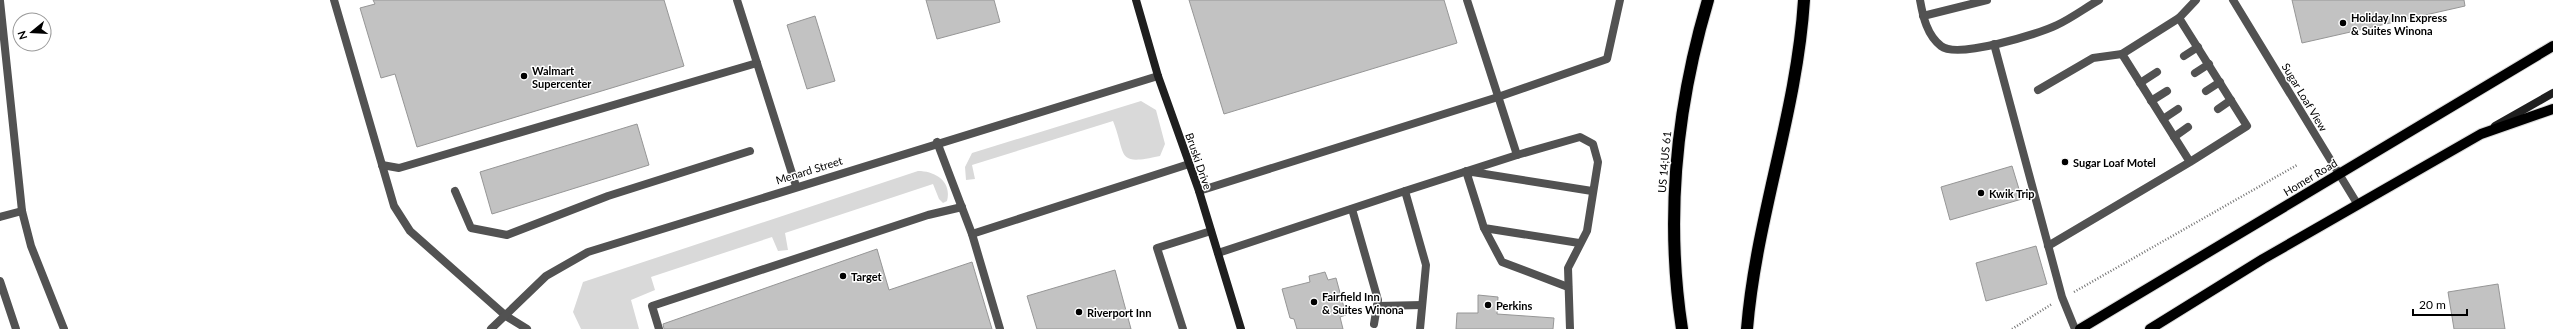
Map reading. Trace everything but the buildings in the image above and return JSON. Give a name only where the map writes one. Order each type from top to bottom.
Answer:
[{"type":"highway","name":"US 14;US 61","points":[[1682,329],[1673,243],[1676,163],[1681,115],[1690,66],[1708,0]]},
{"type":"highway","points":[[1747,329],[1755,266],[1792,89],[1804,0]]},
{"type":"main road","name":"Homer Road","points":[[2080,329],[2553,46]]},
{"type":"main road","points":[[2150,329],[2263,259],[2481,134],[2553,109]]},
{"type":"street","points":[[334,0],[394,206],[410,231],[506,316],[527,329]]},
{"type":"street","points":[[737,0],[796,186]]},
{"type":"street","name":"Bruski Drive","points":[[1136,0],[1158,76],[1198,191],[1241,329]]},
{"type":"street","points":[[1467,0],[1517,155]]},
{"type":"street","points":[[1614,0],[1617,12]]},
{"type":"street","points":[[1198,191],[1498,97],[1606,59],[1620,0]]},
{"type":"street","points":[[1920,0],[1923,16],[1931,36],[1942,48],[1963,51],[2028,36],[2056,25],[2099,0]]},
{"type":"street","points":[[1923,16],[1987,0]]},
{"type":"street","points":[[2038,90],[2093,58],[2122,54],[2179,18],[2196,0]]},
{"type":"street","points":[[0,1],[22,211],[31,246],[64,329]]},
{"type":"street","name":"Sugar Loaf View","points":[[2236,1],[2358,205]]},
{"type":"street","points":[[2048,246],[2190,162],[2247,126],[2179,18]]},
{"type":"street","points":[[1994,44],[2062,298],[2075,329]]},
{"type":"street","points":[[2184,56],[2198,47]]},
{"type":"street","points":[[2122,54],[2190,162]]},
{"type":"street","points":[[382,165],[399,168],[757,63]]},
{"type":"street","points":[[2195,73],[2209,64]]},
{"type":"street","points":[[2140,83],[2157,72]]},
{"type":"street","name":"Menard Street","points":[[491,329],[546,276],[588,252],[937,142],[1158,76]]},
{"type":"street","points":[[2206,91],[2220,82]]},
{"type":"street","points":[[2151,101],[2167,91]]},
{"type":"street","points":[[2481,134],[2553,93]]},
{"type":"street","points":[[2218,109],[2231,100]]},
{"type":"street","points":[[2163,119],[2178,109]]},
{"type":"street","points":[[2174,137],[2188,127]]},
{"type":"street","points":[[1218,253],[1466,171],[1580,137],[1587,139],[1593,144],[1598,162],[1592,191],[1587,230],[1568,268],[1570,329]]},
{"type":"street","points":[[937,142],[972,234],[1000,329]]},
{"type":"street","points":[[455,191],[471,228],[507,235],[608,196],[750,151]]},
{"type":"street","points":[[972,234],[1189,164]]},
{"type":"street","points":[[1466,171],[1592,191]]},
{"type":"street","points":[[1466,171],[1484,228],[1502,262],[1568,287]]},
{"type":"street","points":[[1405,191],[1426,265],[1420,329]]},
{"type":"street","points":[[659,329],[652,306],[928,215],[962,207]]},
{"type":"street","points":[[1352,209],[1378,300],[1374,324]]},
{"type":"street","points":[[0,217],[22,211]]},
{"type":"street","points":[[1484,228],[1580,243]]},
{"type":"street","points":[[1183,329],[1157,248],[1211,232]]},
{"type":"street","points":[[0,281],[16,329]]},
{"type":"street","points":[[1377,306],[1422,305]]},
{"type":"path","points":[[2012,329],[2062,298],[2084,287],[2297,165]]},
{"type":"shaded area","points":[[1141,101],[1156,110],[1165,144],[1160,156],[1136,160],[1129,159],[1122,150],[1113,121],[972,165],[975,179],[966,180],[965,167],[972,153]]},
{"type":"shaded area","points":[[918,171],[936,175],[945,183],[948,194],[947,201],[943,203],[939,199],[933,184],[785,233],[788,250],[778,251],[772,237],[651,277],[655,290],[631,300],[639,329],[581,329],[573,312],[583,282]]},
{"type":"place","name":"Holiday Inn Express & Suites Winona","points":[[2343,23]]},
{"type":"place","name":"Walmart Supercenter","points":[[524,76]]},
{"type":"place","name":"Sugar Loaf Motel","points":[[2065,162]]},
{"type":"place","name":"Kwik Trip","points":[[1981,193]]},
{"type":"place","name":"Target","points":[[843,276]]},
{"type":"place","name":"Fairfield Inn & Suites Winona","points":[[1314,302]]},
{"type":"place","name":"Perkins","points":[[1488,305]]},
{"type":"place","name":"Riverport Inn","points":[[1079,312]]}]
